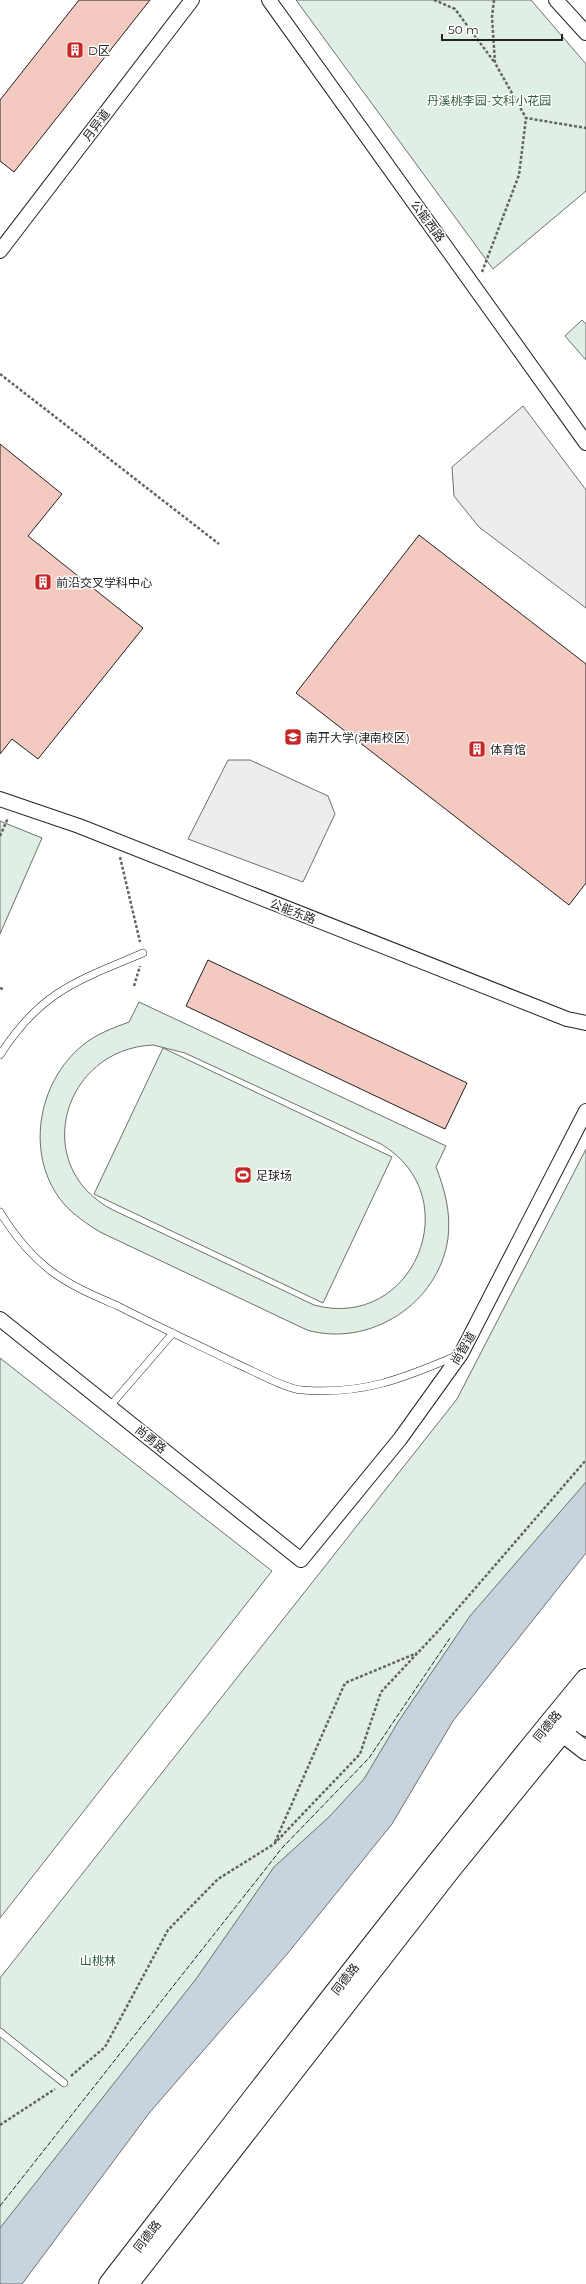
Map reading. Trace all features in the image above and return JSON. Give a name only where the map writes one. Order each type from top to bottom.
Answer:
[{"type":"main road","name":"同德路","points":[[128,2284],[451,1869],[570,1719],[586,1679]]},
{"type":"main road","name":"同德路","points":[[109,2284],[371,1945],[570,1719]]},
{"type":"street","name":"月异道","points":[[0,251],[192,0]]},
{"type":"street","name":"公能西路","points":[[269,0],[586,443]]},
{"type":"street","points":[[556,0],[586,33]]},
{"type":"street","name":"公能东路","points":[[0,799],[116,841],[567,1019],[586,1024]]},
{"type":"street","name":"尚智道","points":[[301,1560],[400,1439],[461,1354],[586,1111]]},
{"type":"street","name":"尚勇路","points":[[0,1319],[301,1560]]},
{"type":"street","points":[[570,1719],[586,1752]]},
{"type":"lane","points":[[0,1055],[25,1020],[45,1001],[70,984],[143,953]]},
{"type":"lane","points":[[0,1212],[12,1233],[30,1254],[52,1272],[81,1288],[173,1333],[269,1378],[300,1390],[333,1392],[397,1381],[461,1354]]},
{"type":"lane","points":[[110,1406],[173,1333]]},
{"type":"lane","points":[[0,2032],[64,2083]]},
{"type":"path","points":[[434,0],[455,9],[495,63],[526,118],[519,175],[475,288]]},
{"type":"path","points":[[494,0],[492,17],[495,63]]},
{"type":"path","points":[[526,118],[586,128]]},
{"type":"path","points":[[0,374],[218,544]]},
{"type":"path","points":[[0,836],[13,804]]},
{"type":"path","points":[[116,841],[143,953],[134,986]]},
{"type":"path","points":[[0,2125],[64,2083],[105,2047],[168,1930],[218,1879],[274,1844],[360,1754],[381,1692],[419,1652],[586,1460]]},
{"type":"path","points":[[274,1844],[345,1683],[419,1652]]},
{"type":"green space","name":"丹溪桃李园-文科小花园","points":[[296,0],[531,0],[586,64],[586,191],[493,269]]},
{"type":"green space","points":[[582,320],[586,324],[586,360],[565,336]]},
{"type":"green space","points":[[0,821],[42,838],[0,934]]},
{"type":"green space","points":[[139,1002],[446,1146],[436,1167],[442,1184],[448,1211],[448,1238],[442,1262],[431,1283],[416,1301],[397,1316],[376,1326],[354,1332],[330,1334],[307,1330],[100,1232],[68,1208],[51,1185],[44,1165],[40,1143],[41,1121],[46,1099],[55,1079],[67,1061],[83,1045],[99,1034],[129,1022]],"holes":[[[153,1045],[185,1053],[381,1144],[408,1167],[422,1195],[425,1225],[418,1254],[402,1280],[379,1299],[349,1308],[314,1305],[113,1210],[87,1191],[71,1167],[65,1140],[67,1113],[78,1088],[97,1066],[122,1051]]]},
{"type":"green space","name":"足球场","points":[[163,1048],[392,1157],[323,1303],[94,1194]]},
{"type":"green space","name":"山桃林","points":[[586,1149],[586,1505],[0,2238],[0,1978],[457,1399]]},
{"type":"green space","points":[[0,1358],[272,1571],[0,1918]]},
{"type":"shaded area","points":[[523,406],[586,490],[586,608],[479,527],[454,496],[452,467]]},
{"type":"shaded area","points":[[228,760],[250,760],[328,796],[335,814],[303,882],[188,839]]},
{"type":"shaded area","points":[[586,1482],[586,1553],[453,1721],[392,1824],[288,1953],[150,2112],[22,2284],[0,2284],[0,2228],[196,1979],[274,1867],[329,1817],[364,1779],[398,1722],[470,1616]]},
{"type":"building","name":"D区","points":[[79,0],[150,0],[14,172],[0,161],[0,100]]},
{"type":"building","name":"前沿交叉学科中心","points":[[0,444],[62,494],[28,536],[143,628],[38,759],[12,739],[0,754]]},
{"type":"building","name":"体育馆","points":[[419,535],[586,664],[586,883],[569,905],[296,693]]},
{"type":"building","points":[[208,960],[467,1083],[445,1129],[186,1006]]},
{"type":"fence","points":[[0,2206],[282,1848],[369,1758],[450,1638]]},
{"type":"place","name":"D区","points":[[75,50]]},
{"type":"place","name":"前沿交叉学科中心","points":[[43,582]]},
{"type":"place","name":"南开大学(津南校区)","points":[[293,737]]},
{"type":"place","name":"体育馆","points":[[477,749]]},
{"type":"place","name":"足球场","points":[[243,1175]]}]
